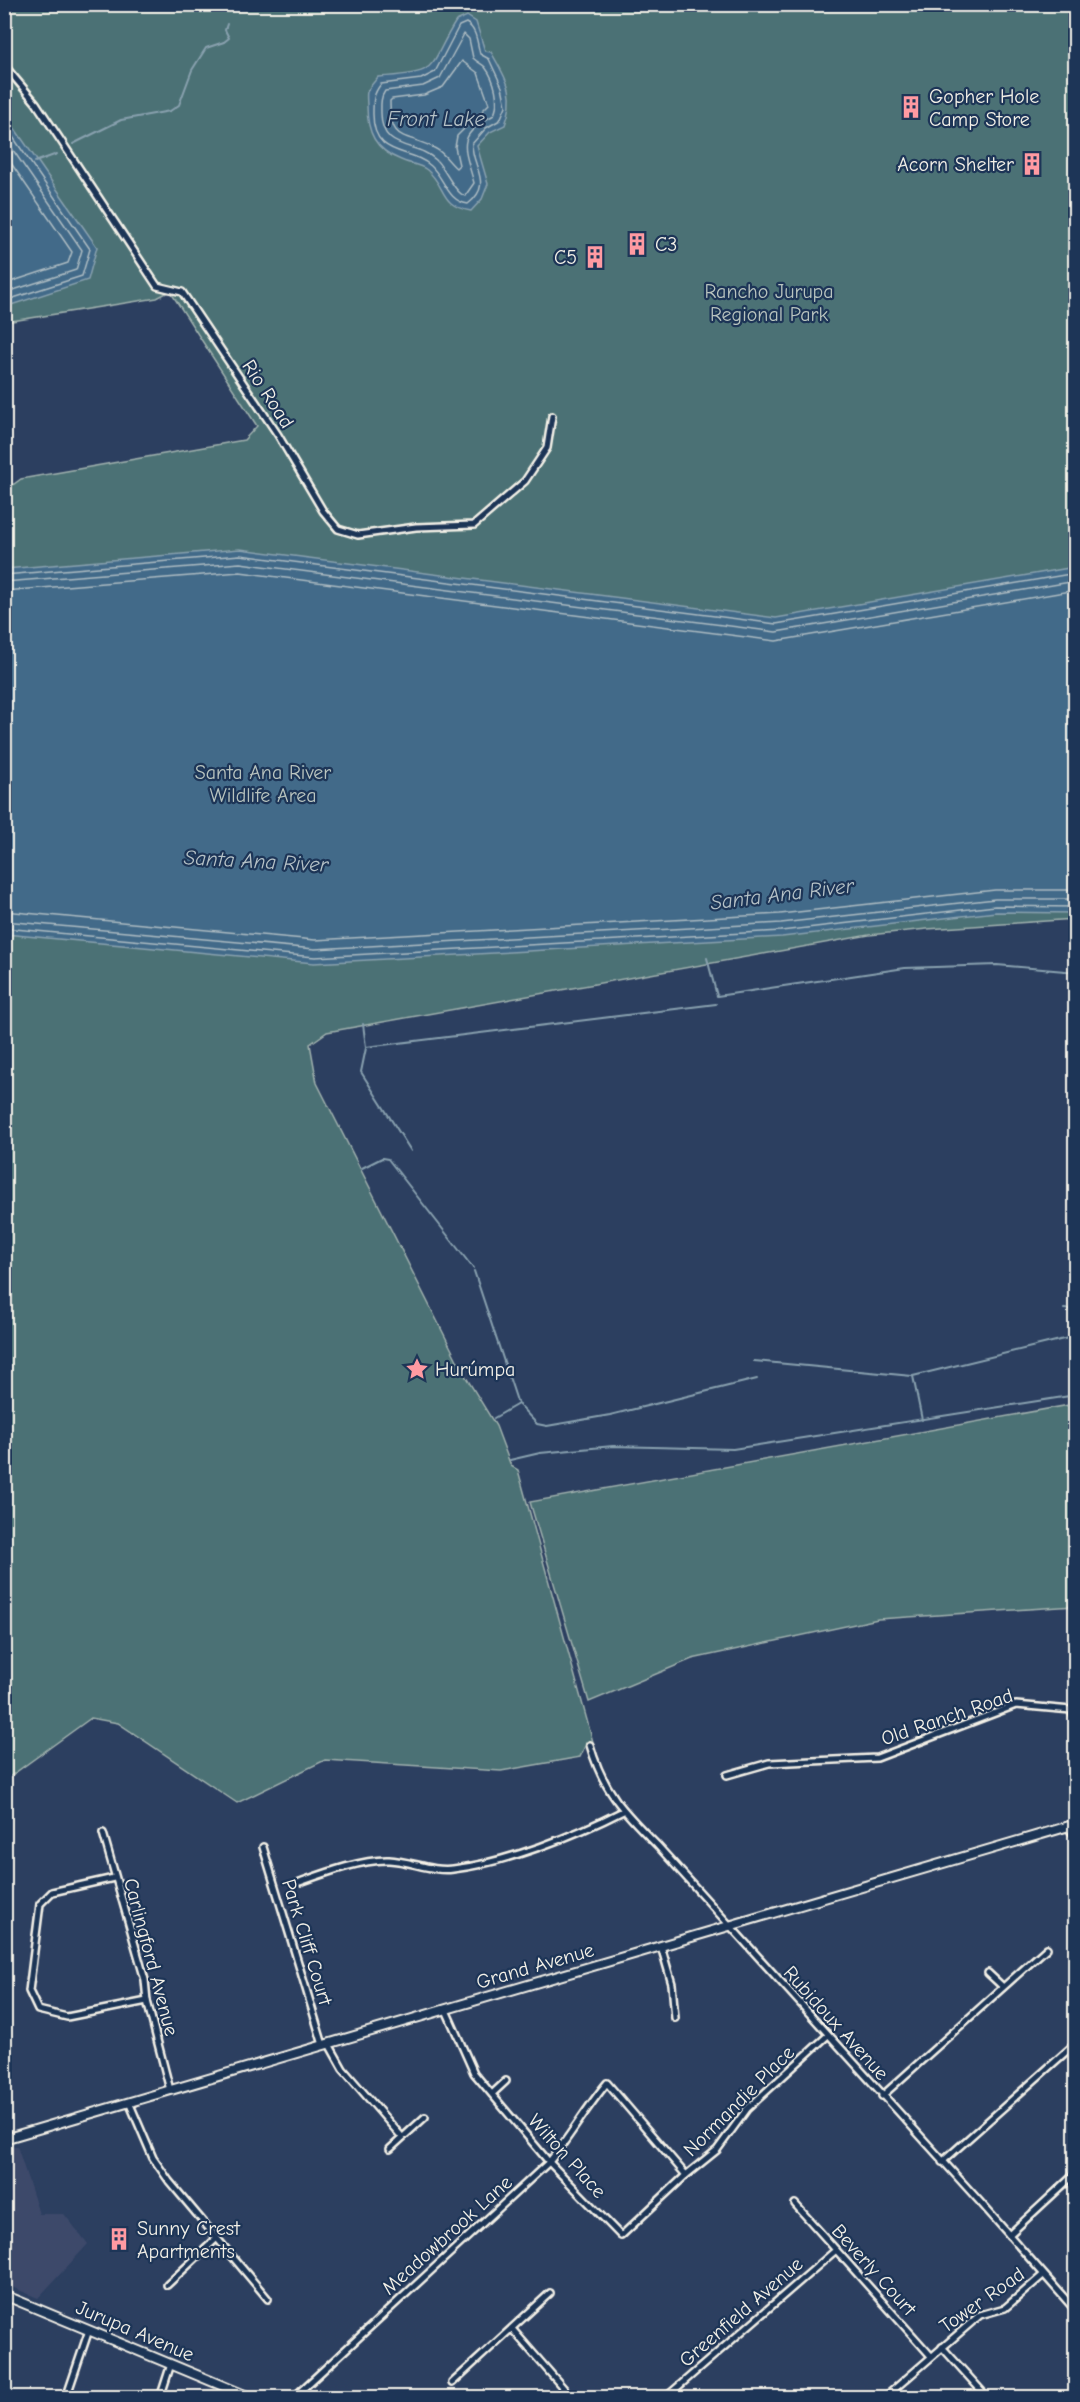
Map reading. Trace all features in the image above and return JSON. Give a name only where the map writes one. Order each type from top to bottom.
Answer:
[{"type":"street","name":"Rio Road","points":[[4,65],[36,103],[157,286],[182,292],[278,435],[323,512],[338,529],[358,535],[416,527],[474,525],[525,481],[547,448],[552,416]]},
{"type":"street","name":"Old Ranch Road","points":[[727,1775],[769,1763],[877,1758],[1016,1705],[1071,1710],[1076,1723]]},
{"type":"street","name":"Rubidoux Avenue","points":[[590,1745],[598,1774],[623,1811],[1076,2311]]},
{"type":"street","points":[[300,1882],[329,1872],[388,1860],[451,1870],[581,1833],[623,1811]]},
{"type":"street","points":[[1072,1826],[1076,1838]]},
{"type":"street","name":"Grand Avenue","points":[[4,2139],[1072,1826]]},
{"type":"street","name":"Carlingford Avenue","points":[[103,1833],[145,1980],[147,2001],[170,2090]]},
{"type":"street","name":"Park Cliff Court","points":[[263,1847],[326,2045],[343,2069],[402,2138]]},
{"type":"street","points":[[114,1878],[52,1892],[40,1904],[29,1991],[38,2010],[67,2017],[147,2001]]},
{"type":"street","points":[[661,1946],[672,1984],[675,2018]]},
{"type":"street","points":[[882,2096],[1047,1948]]},
{"type":"street","points":[[988,1973],[1003,1987]]},
{"type":"street","name":"Wilton Place","points":[[446,2010],[470,2066],[549,2162],[621,2236]]},
{"type":"street","name":"Normandie Place","points":[[621,2236],[686,2175],[717,2150],[747,2109],[827,2036]]},
{"type":"street","points":[[942,2162],[1076,2043]]},
{"type":"street","points":[[492,2094],[506,2081]]},
{"type":"street","name":"Meadowbrook Lane","points":[[293,2397],[549,2162],[572,2135],[591,2102],[607,2083],[686,2175]]},
{"type":"street","points":[[129,2103],[153,2158],[268,2299]]},
{"type":"street","points":[[390,2149],[425,2116]]},
{"type":"street","name":"Tower Road","points":[[1009,2235],[1076,2173]]},
{"type":"street","name":"Beverly Court","points":[[795,2205],[931,2356]]},
{"type":"street","points":[[167,2285],[217,2238]]},
{"type":"street","name":"Greenfield Avenue","points":[[665,2397],[836,2250]]},
{"type":"street","name":"Tower Road","points":[[884,2397],[980,2315],[1005,2308],[1042,2276]]},
{"type":"street","points":[[452,2383],[550,2293]]},
{"type":"street","name":"Jurupa Avenue","points":[[4,2295],[252,2397]]},
{"type":"street","points":[[512,2329],[572,2397]]},
{"type":"street","points":[[66,2397],[89,2330]]},
{"type":"street","points":[[942,2347],[988,2397]]},
{"type":"street","points":[[160,2397],[171,2364]]},
{"type":"shaded area","points":[[17,2146],[39,2214],[64,2214],[88,2244],[38,2298],[5,2284],[5,2150]]},
{"type":"green space","name":"Santa Ana River Wildlife Area","points":[[5,5],[1075,5],[1075,919],[869,935],[327,1032],[310,1044],[317,1083],[464,1374],[496,1426],[511,1466],[518,1470],[593,1742],[586,1744],[580,1757],[501,1771],[325,1760],[237,1803],[118,1723],[91,1718],[5,1780],[5,486],[21,479],[244,440],[257,426],[170,291],[157,298],[5,322]]},
{"type":"green space","points":[[1075,1404],[1075,1606],[878,1619],[692,1659],[589,1702],[530,1502]]},
{"type":"water","name":"Front Lake","points":[[467,16],[476,22],[485,51],[491,52],[497,62],[506,79],[510,95],[505,125],[490,132],[477,146],[488,184],[482,199],[471,211],[453,205],[427,170],[385,151],[374,139],[367,115],[367,93],[378,77],[413,73],[430,66],[456,21]]},
{"type":"water","points":[[4,113],[97,247],[88,280],[5,307]]},
{"type":"water","name":"Santa Ana River","points":[[240,549],[776,618],[1075,567],[1075,913],[996,912],[782,937],[314,963],[5,934],[5,569]]},
{"type":"waterway","points":[[73,144],[121,120],[170,111],[179,105],[192,70],[206,48],[229,38],[225,30],[227,24]]},
{"type":"waterway","points":[[35,162],[57,154]]},
{"type":"waterway","points":[[707,958],[717,996],[905,968],[997,965],[1076,972]]},
{"type":"waterway","points":[[363,1024],[366,1047],[716,1004]]},
{"type":"waterway","points":[[366,1048],[361,1072],[411,1151]]},
{"type":"waterway","points":[[362,1168],[382,1158],[388,1159],[473,1268]]},
{"type":"waterway","points":[[474,1271],[518,1404]]},
{"type":"waterway","points":[[1064,1309],[1076,1310]]},
{"type":"waterway","points":[[922,1420],[913,1376],[1068,1338]]},
{"type":"waterway","points":[[754,1361],[912,1376]]},
{"type":"waterway","points":[[494,1418],[518,1404],[537,1424],[547,1426],[610,1415],[757,1379]]},
{"type":"waterway","points":[[510,1460],[540,1453],[613,1446],[733,1449],[1076,1395]]},
{"type":"place","name":"Gopher Hole Camp Store","points":[[911,107]]},
{"type":"place","name":"Acorn Shelter","points":[[1032,164]]},
{"type":"place","name":"C3","points":[[637,244]]},
{"type":"place","name":"C5","points":[[595,257]]},
{"type":"place","name":"Hurúmpa","points":[[417,1369]]},
{"type":"place","name":"Sunny Crest Apartments","points":[[119,2239]]},
{"type":"park label","name":"Rancho Jurupa Regional Park","points":[[769,302]]}]
